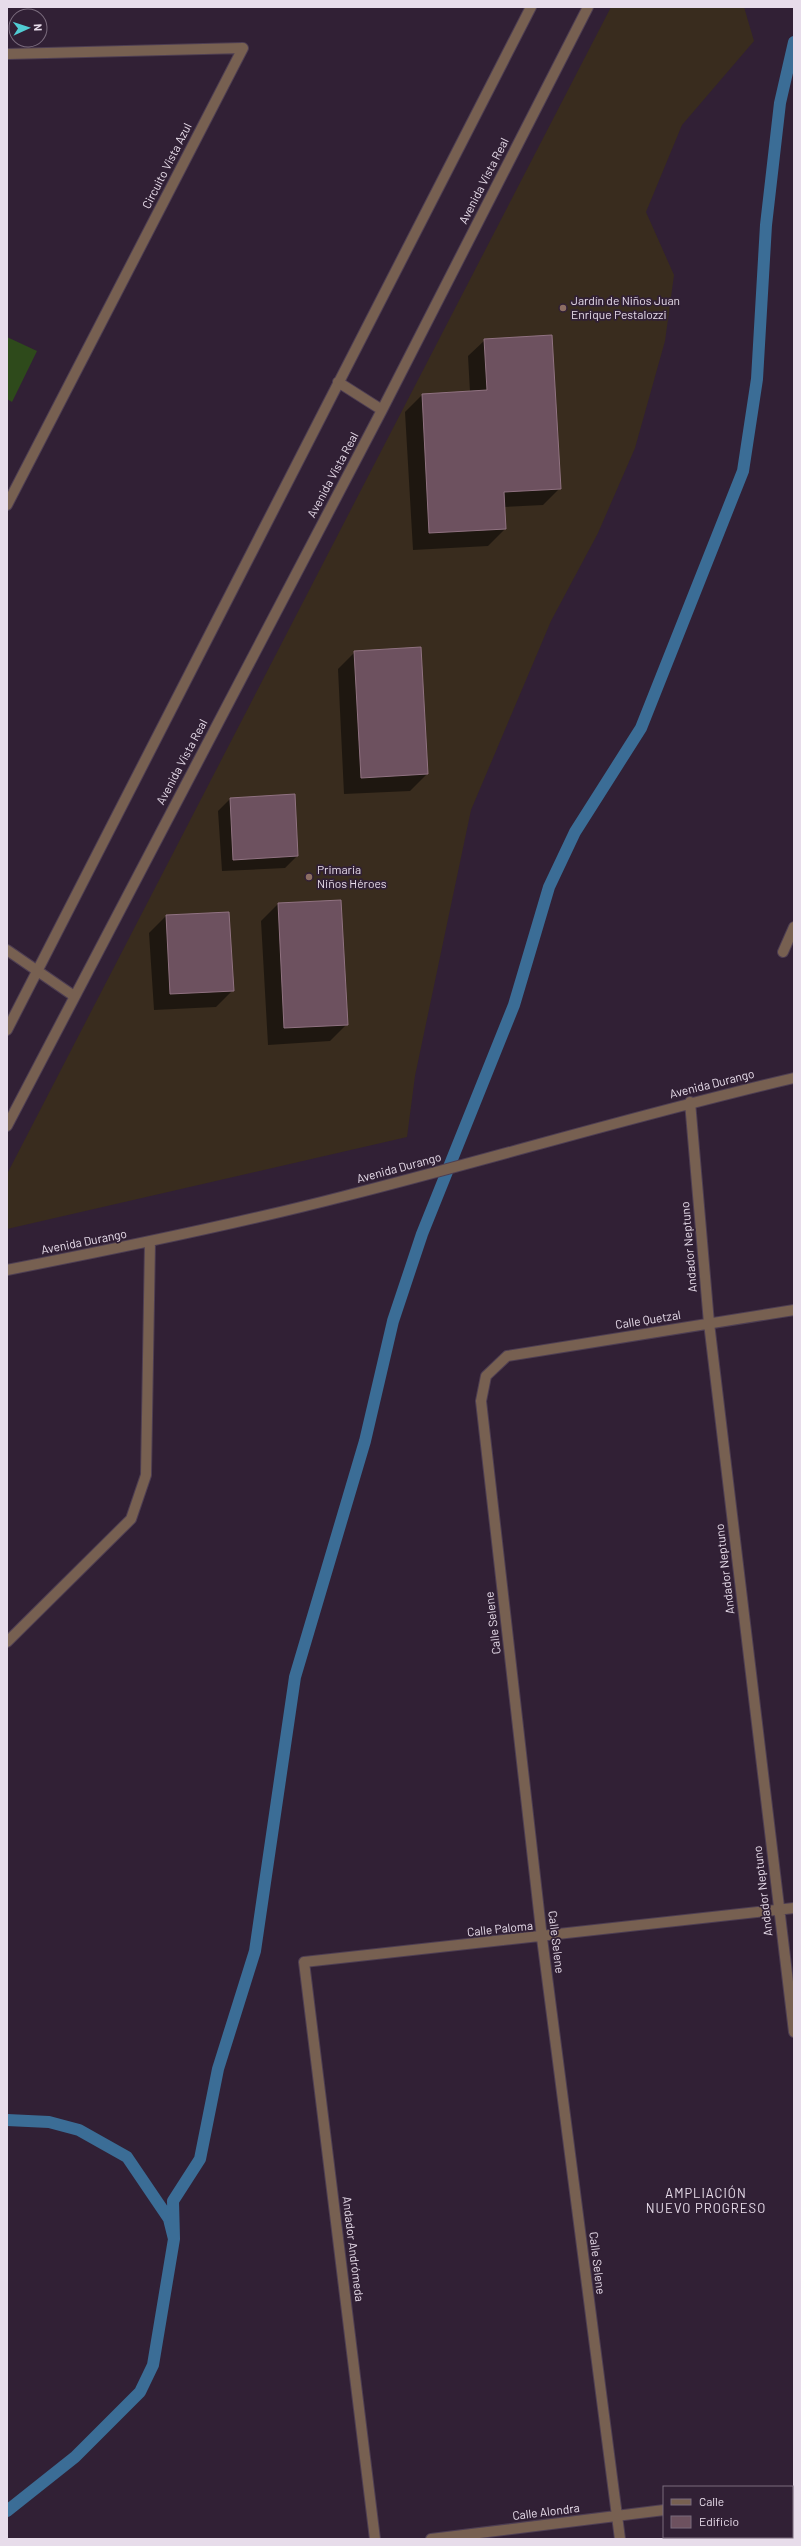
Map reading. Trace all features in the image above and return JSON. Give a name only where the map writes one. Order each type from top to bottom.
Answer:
[{"type":"street","points":[[7,1030],[36,970],[531,7]]},
{"type":"street","name":"Avenida Vista Real","points":[[7,1126],[382,410],[588,7]]},
{"type":"street","name":"Circuito Vista Azul","points":[[7,54],[243,48],[7,505]]},
{"type":"street","points":[[338,382],[382,410]]},
{"type":"street","points":[[794,927],[783,952],[794,950]]},
{"type":"street","points":[[7,950],[74,996]]},
{"type":"street","name":"Avenida Durango","points":[[7,1270],[150,1242],[345,1196],[690,1102],[794,1078]]},
{"type":"street","name":"Andador Neptuno","points":[[690,1102],[709,1323],[778,1910],[794,2032]]},
{"type":"street","points":[[7,1642],[131,1519],[146,1475],[150,1242]]},
{"type":"street","name":"Calle Quetzal","points":[[507,1356],[794,1310]]},
{"type":"street","name":"Calle Selene","points":[[507,1356],[486,1376],[481,1401],[542,1938],[620,2539]]},
{"type":"street","name":"Calle Paloma","points":[[304,1962],[542,1938],[794,1908]]},
{"type":"street","name":"Andador Andrómeda","points":[[304,1962],[375,2539]]},
{"type":"street","name":"Calle Alondra","points":[[431,2539],[663,2510]]},
{"type":"shaded area","name":"Primaria Niños Héroes","points":[[611,7],[744,7],[754,41],[682,125],[646,212],[674,275],[665,341],[635,448],[598,533],[551,621],[471,810],[415,1076],[407,1137],[7,1229],[7,1174]]},
{"type":"green space","points":[[7,337],[37,351],[12,402],[7,399]]},
{"type":"building","points":[[552,335],[561,489],[504,492],[506,529],[429,533],[422,394],[487,390],[484,339]]},
{"type":"building","points":[[421,647],[428,774],[361,778],[354,651]]},
{"type":"building","points":[[295,794],[298,856],[233,860],[230,798]]},
{"type":"building","points":[[341,900],[348,1025],[284,1028],[278,903]]},
{"type":"building","points":[[229,912],[234,991],[170,994],[166,915]]},
{"type":"waterway","points":[[174,2239],[173,2201],[200,2159],[218,2069],[255,1951],[295,1677],[365,1441],[393,1321],[422,1234],[514,1005],[549,887],[575,832],[641,728],[743,471],[757,379],[766,225],[780,103],[794,42]]},
{"type":"waterway","points":[[7,2120],[49,2122],[79,2130],[127,2157],[169,2219],[174,2239],[153,2365],[140,2392],[75,2457],[7,2511]]},
{"type":"place","name":"Jardín de Niños Juan Enrique Pestalozzi","points":[[563,308]]},
{"type":"place","name":"Primaria Niños Héroes","points":[[309,877]]},
{"type":"district","name":"AMPLIACIÓN NUEVO PROGRESO","points":[[706,2200]]}]
